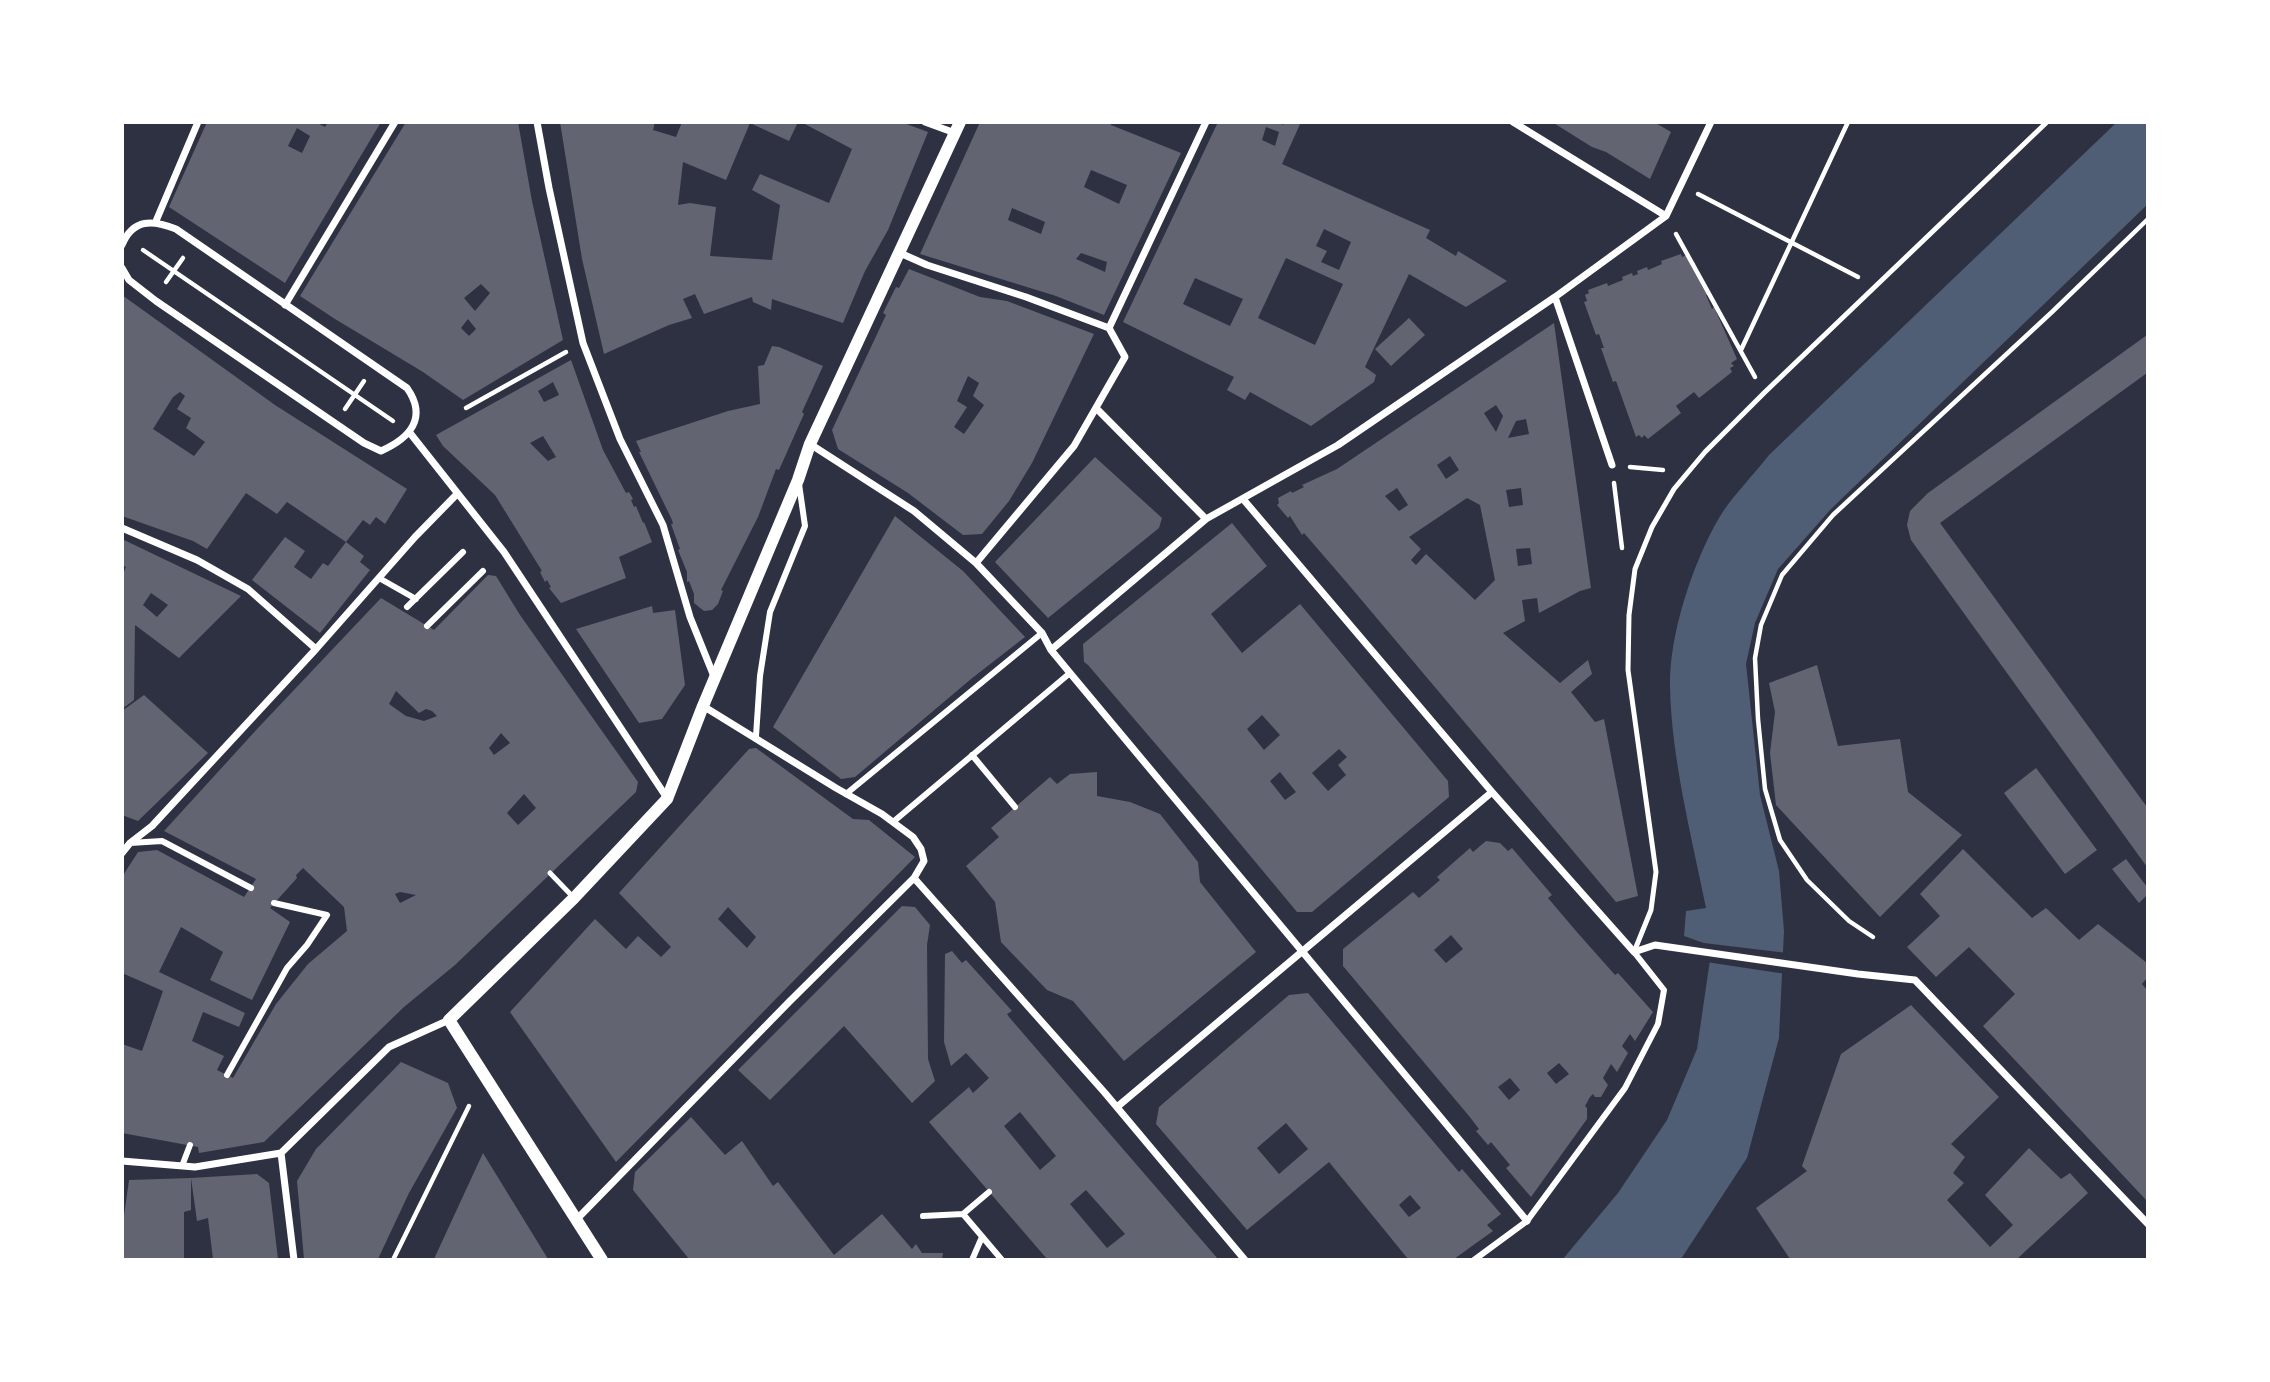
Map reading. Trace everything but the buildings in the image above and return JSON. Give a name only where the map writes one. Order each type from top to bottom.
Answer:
[{"type":"street","points":[[156,221],[198,122]]},
{"type":"street","points":[[285,305],[395,122]]},
{"type":"street","points":[[537,122],[583,343],[620,439],[663,525],[690,617],[715,680]]},
{"type":"street","points":[[122,1161],[195,1167],[281,1153],[389,1047],[449,1020],[574,898],[667,799],[798,480],[810,444],[958,128],[925,122]]},
{"type":"street","points":[[1109,328],[1206,122]]},
{"type":"street","points":[[1513,122],[1666,216]]},
{"type":"street","points":[[1051,650],[1206,519],[1338,445],[1555,297],[1666,216],[1711,122]]},
{"type":"street","points":[[122,268],[129,279],[156,302],[364,443],[381,451],[410,433],[417,411],[415,400],[407,388],[176,229],[156,221],[145,223],[123,240]]},
{"type":"street","points":[[900,253],[927,265],[1026,297],[1109,328],[1125,357],[1074,446],[976,564]]},
{"type":"street","points":[[1555,297],[1612,465]]},
{"type":"street","points":[[1096,408],[1206,519]]},
{"type":"street","points":[[410,433],[503,552],[667,799]]},
{"type":"street","points":[[810,444],[914,511],[976,564],[1042,633],[1051,650],[1527,1221]]},
{"type":"street","points":[[755,736],[760,676],[770,612],[805,526],[798,480]]},
{"type":"street","points":[[122,853],[126,842],[152,826],[457,494]]},
{"type":"street","points":[[1242,499],[1664,990],[1658,1024],[1625,1088],[1527,1221],[1474,1259]]},
{"type":"street","points":[[122,528],[197,560],[248,589],[316,649]]},
{"type":"street","points":[[407,607],[463,552]]},
{"type":"street","points":[[427,626],[483,571]]},
{"type":"street","points":[[379,578],[416,599]]},
{"type":"street","points":[[846,794],[1042,633]]},
{"type":"street","points":[[893,822],[1070,673]]},
{"type":"street","points":[[577,1219],[914,878],[924,861],[914,837],[882,814],[703,706]]},
{"type":"street","points":[[972,755],[1015,807]]},
{"type":"street","points":[[1117,1107],[1492,792]]},
{"type":"street","points":[[126,842],[162,841],[251,888]]},
{"type":"street","points":[[914,878],[1117,1107],[1245,1259]]},
{"type":"street","points":[[227,1075],[287,968],[307,945],[327,915],[274,903]]},
{"type":"street","points":[[1634,952],[1655,945],[1915,980],[2147,1224]]},
{"type":"street","points":[[449,1020],[602,1259]]},
{"type":"street","points":[[182,1166],[190,1145]]},
{"type":"street","points":[[281,1153],[293,1259]]},
{"type":"street","points":[[923,1216],[963,1214],[989,1192]]},
{"type":"street","points":[[963,1214],[1002,1259]]},
{"type":"street","points":[[972,1259],[982,1237]]},
{"type":"lane","points":[[1634,952],[1651,910],[1656,872],[1628,670],[1629,615],[1635,569],[1652,527],[1674,489],[1688,472],[1764,393],[2047,122]]},
{"type":"lane","points":[[550,873],[574,898]]},
{"type":"path","points":[[1741,350],[1848,122]]},
{"type":"path","points":[[1681,186],[1875,286]]},
{"type":"path","points":[[1666,216],[1764,393]]},
{"type":"path","points":[[1873,937],[1849,921],[1807,880],[1780,840],[1765,789],[1758,719],[1755,658],[1760,625],[1782,575],[1833,516],[2052,312],[2147,219]]},
{"type":"path","points":[[141,249],[393,422]]},
{"type":"path","points":[[161,289],[184,257]]},
{"type":"path","points":[[466,408],[583,343]]},
{"type":"path","points":[[344,411],[366,378]]},
{"type":"path","points":[[1623,556],[1612,465],[1688,472]]},
{"type":"path","points":[[393,1259],[469,1106]]},
{"type":"water","points":[[2116,123],[2147,123],[2147,205],[1831,509],[1778,569],[1755,623],[1746,664],[1760,795],[1779,871],[1784,931],[1779,1038],[1747,1158],[1681,1259],[1562,1260],[1618,1193],[1667,1120],[1697,1049],[1712,946],[1684,936],[1686,911],[1706,908],[1678,769],[1670,686],[1678,622],[1684,599],[1709,536],[1730,502],[1769,455]]},
{"type":"pier","points":[[1687,941],[1787,953],[1786,974],[1706,962],[1708,948]]}]
